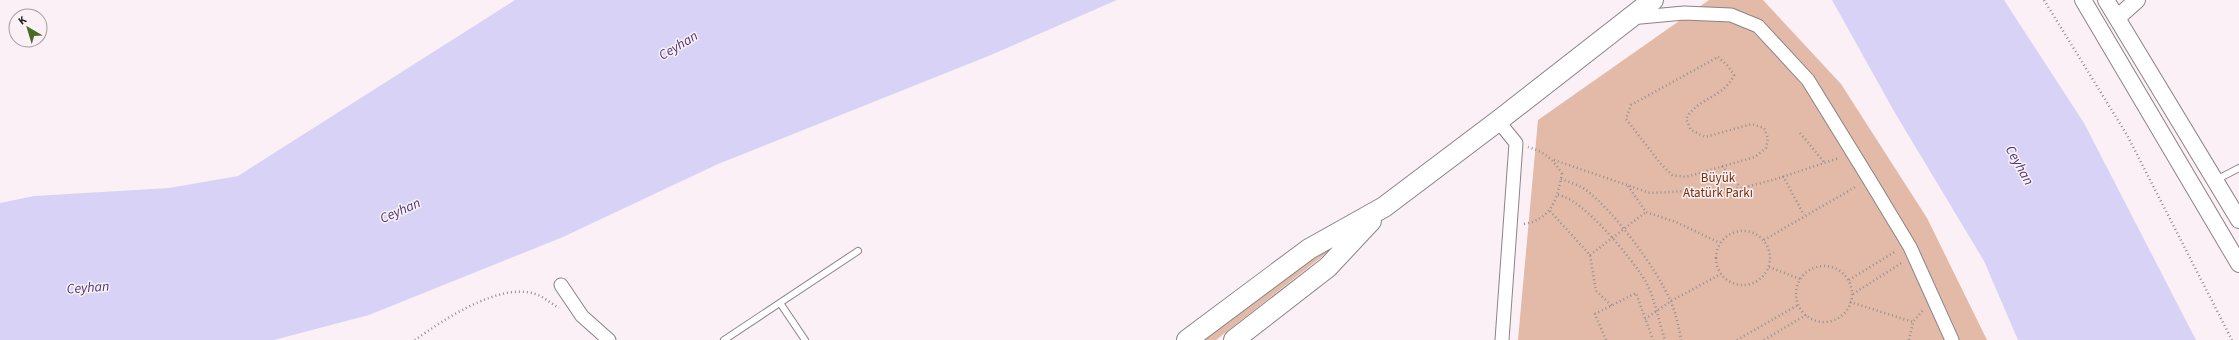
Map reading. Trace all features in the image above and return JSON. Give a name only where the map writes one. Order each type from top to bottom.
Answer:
[{"type":"main road","points":[[1187,340],[1309,249],[1384,207],[1498,121],[1653,0]]},
{"type":"main road","points":[[1234,340],[1328,267],[1384,207]]},
{"type":"street","points":[[2083,0],[2239,264]]},
{"type":"street","points":[[2106,0],[2239,220]]},
{"type":"street","points":[[2117,18],[2137,0]]},
{"type":"street","points":[[1630,18],[1684,14],[1731,15],[1758,26],[1808,80],[1914,256],[1952,340]]},
{"type":"street","points":[[1498,121],[1516,143],[1512,221],[1502,340]]},
{"type":"street","points":[[562,285],[582,316],[609,340]]},
{"type":"lane","points":[[2216,180],[2239,168]]},
{"type":"lane","points":[[724,340],[858,251]]},
{"type":"lane","points":[[780,303],[805,340]]},
{"type":"path","points":[[2044,0],[2127,135],[2232,340]]},
{"type":"path","points":[[1718,57],[1727,64],[1734,74],[1731,83],[1721,92],[1690,110],[1686,119],[1691,130],[1705,137],[1752,124],[1764,128],[1768,138],[1766,148],[1755,158],[1722,166],[1686,177],[1672,175],[1661,164],[1626,119],[1631,105],[1718,57]]},
{"type":"path","points":[[1800,133],[1824,162]]},
{"type":"path","points":[[1516,143],[1541,150],[1554,160],[1650,193],[1741,188],[1824,162],[1852,155]]},
{"type":"path","points":[[1512,221],[1524,224],[1539,220],[1550,211],[1558,195],[1562,174],[1554,160]]},
{"type":"path","points":[[1722,166],[1741,188]]},
{"type":"path","points":[[1783,176],[1804,215]]},
{"type":"path","points":[[1561,179],[1585,190],[1605,208],[1622,229],[1653,271],[1670,301],[1681,340]]},
{"type":"path","points":[[1764,240],[1804,215],[1869,179]]},
{"type":"path","points":[[1628,186],[1646,212],[1676,222],[1720,243]]},
{"type":"path","points":[[1558,195],[1566,196],[1584,209],[1613,238],[1646,283],[1665,340]]},
{"type":"path","points":[[1550,211],[1590,255],[1596,291],[1612,306]]},
{"type":"path","points":[[1590,255],[1646,212]]},
{"type":"path","points":[[1742,231],[1755,234],[1764,240],[1770,255],[1769,267],[1757,282],[1743,286],[1731,283],[1721,274],[1715,257],[1720,243],[1729,234],[1742,231]]},
{"type":"path","points":[[1849,280],[1907,244]]},
{"type":"path","points":[[1852,294],[1914,256]]},
{"type":"path","points":[[1817,266],[1830,266],[1841,271],[1849,280],[1852,294],[1850,302],[1842,316],[1831,321],[1818,321],[1806,315],[1798,304],[1796,289],[1800,279],[1807,271],[1817,266]]},
{"type":"path","points":[[1769,267],[1800,279]]},
{"type":"path","points":[[1645,319],[1670,301],[1721,274]]},
{"type":"path","points":[[415,340],[444,319],[468,306],[517,292],[538,295],[567,313],[582,316]]},
{"type":"path","points":[[1606,340],[1595,314],[1636,293],[1653,340]]},
{"type":"path","points":[[1909,340],[1913,322],[1920,312],[1935,300]]},
{"type":"path","points":[[1850,302],[1913,322]]},
{"type":"path","points":[[1737,340],[1798,304]]},
{"type":"path","points":[[1764,340],[1806,315]]},
{"type":"green space","name":"Büyük Atatürk Parkı","points":[[1709,0],[1763,0],[1841,84],[1927,218],[1987,340],[1518,340],[1538,120]]},
{"type":"green space","points":[[1325,246],[1329,251],[1216,340],[1203,340]]},
{"type":"water","name":"Ceyhan","points":[[515,0],[1117,0],[991,55],[718,164],[563,237],[369,315],[274,340],[0,340],[0,203],[34,196],[169,188],[238,176]]},
{"type":"water","name":"Ceyhan","points":[[1832,0],[2004,0],[2084,123],[2196,340],[2018,340],[1984,261],[1895,113]]}]
